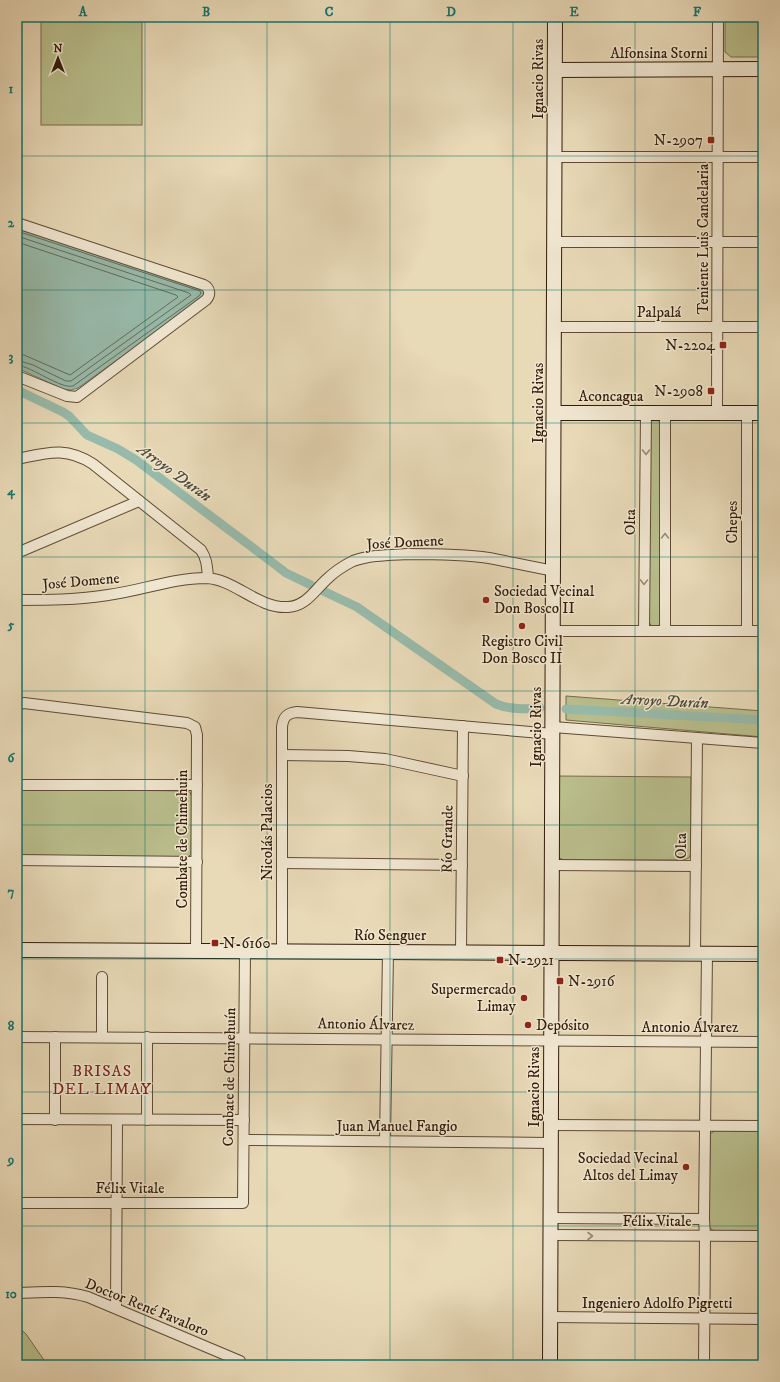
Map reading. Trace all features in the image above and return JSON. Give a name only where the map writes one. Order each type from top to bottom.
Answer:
[{"type":"main road","name":"Ignacio Rivas","points":[[550,1365],[554,631],[555,17]]},
{"type":"main road","name":"Alfonsina Storni","points":[[556,70],[763,70]]},
{"type":"main road","name":"Aconcagua","points":[[554,413],[763,413]]},
{"type":"main road","name":"Río Senguer","points":[[17,950],[763,954]]},
{"type":"street","name":"Teniente Luis Candelaria","points":[[717,413],[718,17]]},
{"type":"street","points":[[555,157],[763,157]]},
{"type":"street","points":[[17,223],[204,284],[208,287],[209,292],[209,296],[206,300],[77,397],[67,396],[17,376]]},
{"type":"street","points":[[555,242],[763,242]]},
{"type":"street","name":"Palpalá","points":[[555,327],[763,327]]},
{"type":"street","name":"Olta","points":[[644,631],[646,413]]},
{"type":"street","points":[[665,413],[665,631]]},
{"type":"street","name":"Chepes","points":[[747,413],[747,631]]},
{"type":"street","points":[[17,459],[50,453],[72,453],[82,457],[93,464],[201,550],[205,556],[208,578]]},
{"type":"street","points":[[17,553],[139,501]]},
{"type":"street","name":"José Domene","points":[[17,600],[63,600],[100,596],[185,580],[208,578],[218,580],[267,604],[278,607],[288,607],[298,605],[307,600],[329,576],[343,566],[354,561],[382,556],[422,554],[467,556],[488,558],[554,571]]},
{"type":"street","points":[[554,631],[763,631]]},
{"type":"street","name":"Combate de Chimehuin","points":[[17,705],[20,703],[28,703],[187,723],[195,727],[197,735],[196,951]]},
{"type":"street","name":"Nicolás Palacios","points":[[282,951],[282,722],[287,714],[297,712],[463,726]]},
{"type":"street","points":[[463,726],[697,738],[763,743]]},
{"type":"street","name":"Río Grande","points":[[461,952],[463,726]]},
{"type":"street","name":"Olta","points":[[697,738],[696,866],[701,953]]},
{"type":"street","points":[[282,755],[348,756],[385,759],[463,776]]},
{"type":"street","points":[[17,785],[197,785]]},
{"type":"street","points":[[17,860],[197,862]]},
{"type":"street","points":[[282,863],[462,866]]},
{"type":"street","points":[[552,865],[696,866]]},
{"type":"street","name":"Combate de Chimehuín","points":[[243,1203],[245,951]]},
{"type":"street","points":[[385,1141],[388,952]]},
{"type":"street","points":[[701,953],[706,1042],[704,1365]]},
{"type":"street","points":[[102,977],[102,1037]]},
{"type":"street","name":"Antonio Álvarez","points":[[17,1037],[763,1042]]},
{"type":"street","points":[[55,1037],[55,1120]]},
{"type":"street","points":[[148,1037],[148,1120]]},
{"type":"street","points":[[17,1120],[244,1120]]},
{"type":"street","points":[[116,1308],[117,1120]]},
{"type":"street","points":[[551,1125],[763,1126]]},
{"type":"street","name":"Juan Manuel Fangio","points":[[244,1140],[551,1142]]},
{"type":"street","name":"Félix Vitale","points":[[17,1203],[243,1203]]},
{"type":"street","name":"Félix Vitale","points":[[551,1218],[704,1219]]},
{"type":"street","name":"Félix Vitale","points":[[551,1235],[763,1236]]},
{"type":"street","name":"Doctor René Favaloro","points":[[17,1293],[71,1293],[88,1297],[240,1361]]},
{"type":"street","name":"Ingeniero Adolfo Pigretti","points":[[550,1317],[763,1319]]},
{"type":"green space","points":[[41,17],[142,17],[142,125],[41,125]]},
{"type":"green space","points":[[725,17],[763,17],[763,57],[731,57],[725,52]]},
{"type":"green space","points":[[653,420],[658,420],[661,424],[660,625],[652,627],[649,622],[650,422]]},
{"type":"green space","points":[[566,696],[763,711],[763,737],[566,720]]},
{"type":"green space","points":[[558,776],[691,777],[691,853],[689,858],[683,860],[564,860],[559,858]]},
{"type":"green space","points":[[21,790],[190,792],[192,798],[191,854],[187,858],[18,855],[17,794]]},
{"type":"green space","points":[[716,1130],[763,1131],[763,1231],[716,1231],[712,1230],[709,1226],[710,1134]]},
{"type":"green space","points":[[17,1326],[26,1334],[44,1360],[50,1365],[17,1365]]},
{"type":"water","points":[[17,226],[206,291],[202,299],[78,388],[71,390],[63,389],[17,368]]},
{"type":"waterway","name":"Arroyo Durán","points":[[17,390],[63,412],[69,416],[87,435],[118,449],[136,460],[286,573],[311,585]]},
{"type":"waterway","name":"Arroyo Durán","points":[[321,590],[357,607],[496,704],[523,709],[540,708]]},
{"type":"waterway","name":"Arroyo Durán","points":[[566,709],[763,720]]},
{"type":"place","name":"N-2907","points":[[711,140]]},
{"type":"place","name":"N-2204","points":[[723,345]]},
{"type":"place","name":"N-2908","points":[[711,391]]},
{"type":"place","name":"Sociedad Vecinal Don Bosco II","points":[[486,600]]},
{"type":"place","name":"Registro Civil Don Bosco II","points":[[522,626]]},
{"type":"place","name":"N-6160","points":[[215,943]]},
{"type":"place","name":"N-2921","points":[[500,960]]},
{"type":"place","name":"N-2916","points":[[560,981]]},
{"type":"place","name":"Supermercado Limay","points":[[524,998]]},
{"type":"place","name":"Depósito","points":[[528,1025]]},
{"type":"place","name":"Sociedad Vecinal Altos del Limay","points":[[686,1167]]},
{"type":"district","name":"BRISAS DEL LIMAY","points":[[102,1079]]}]
